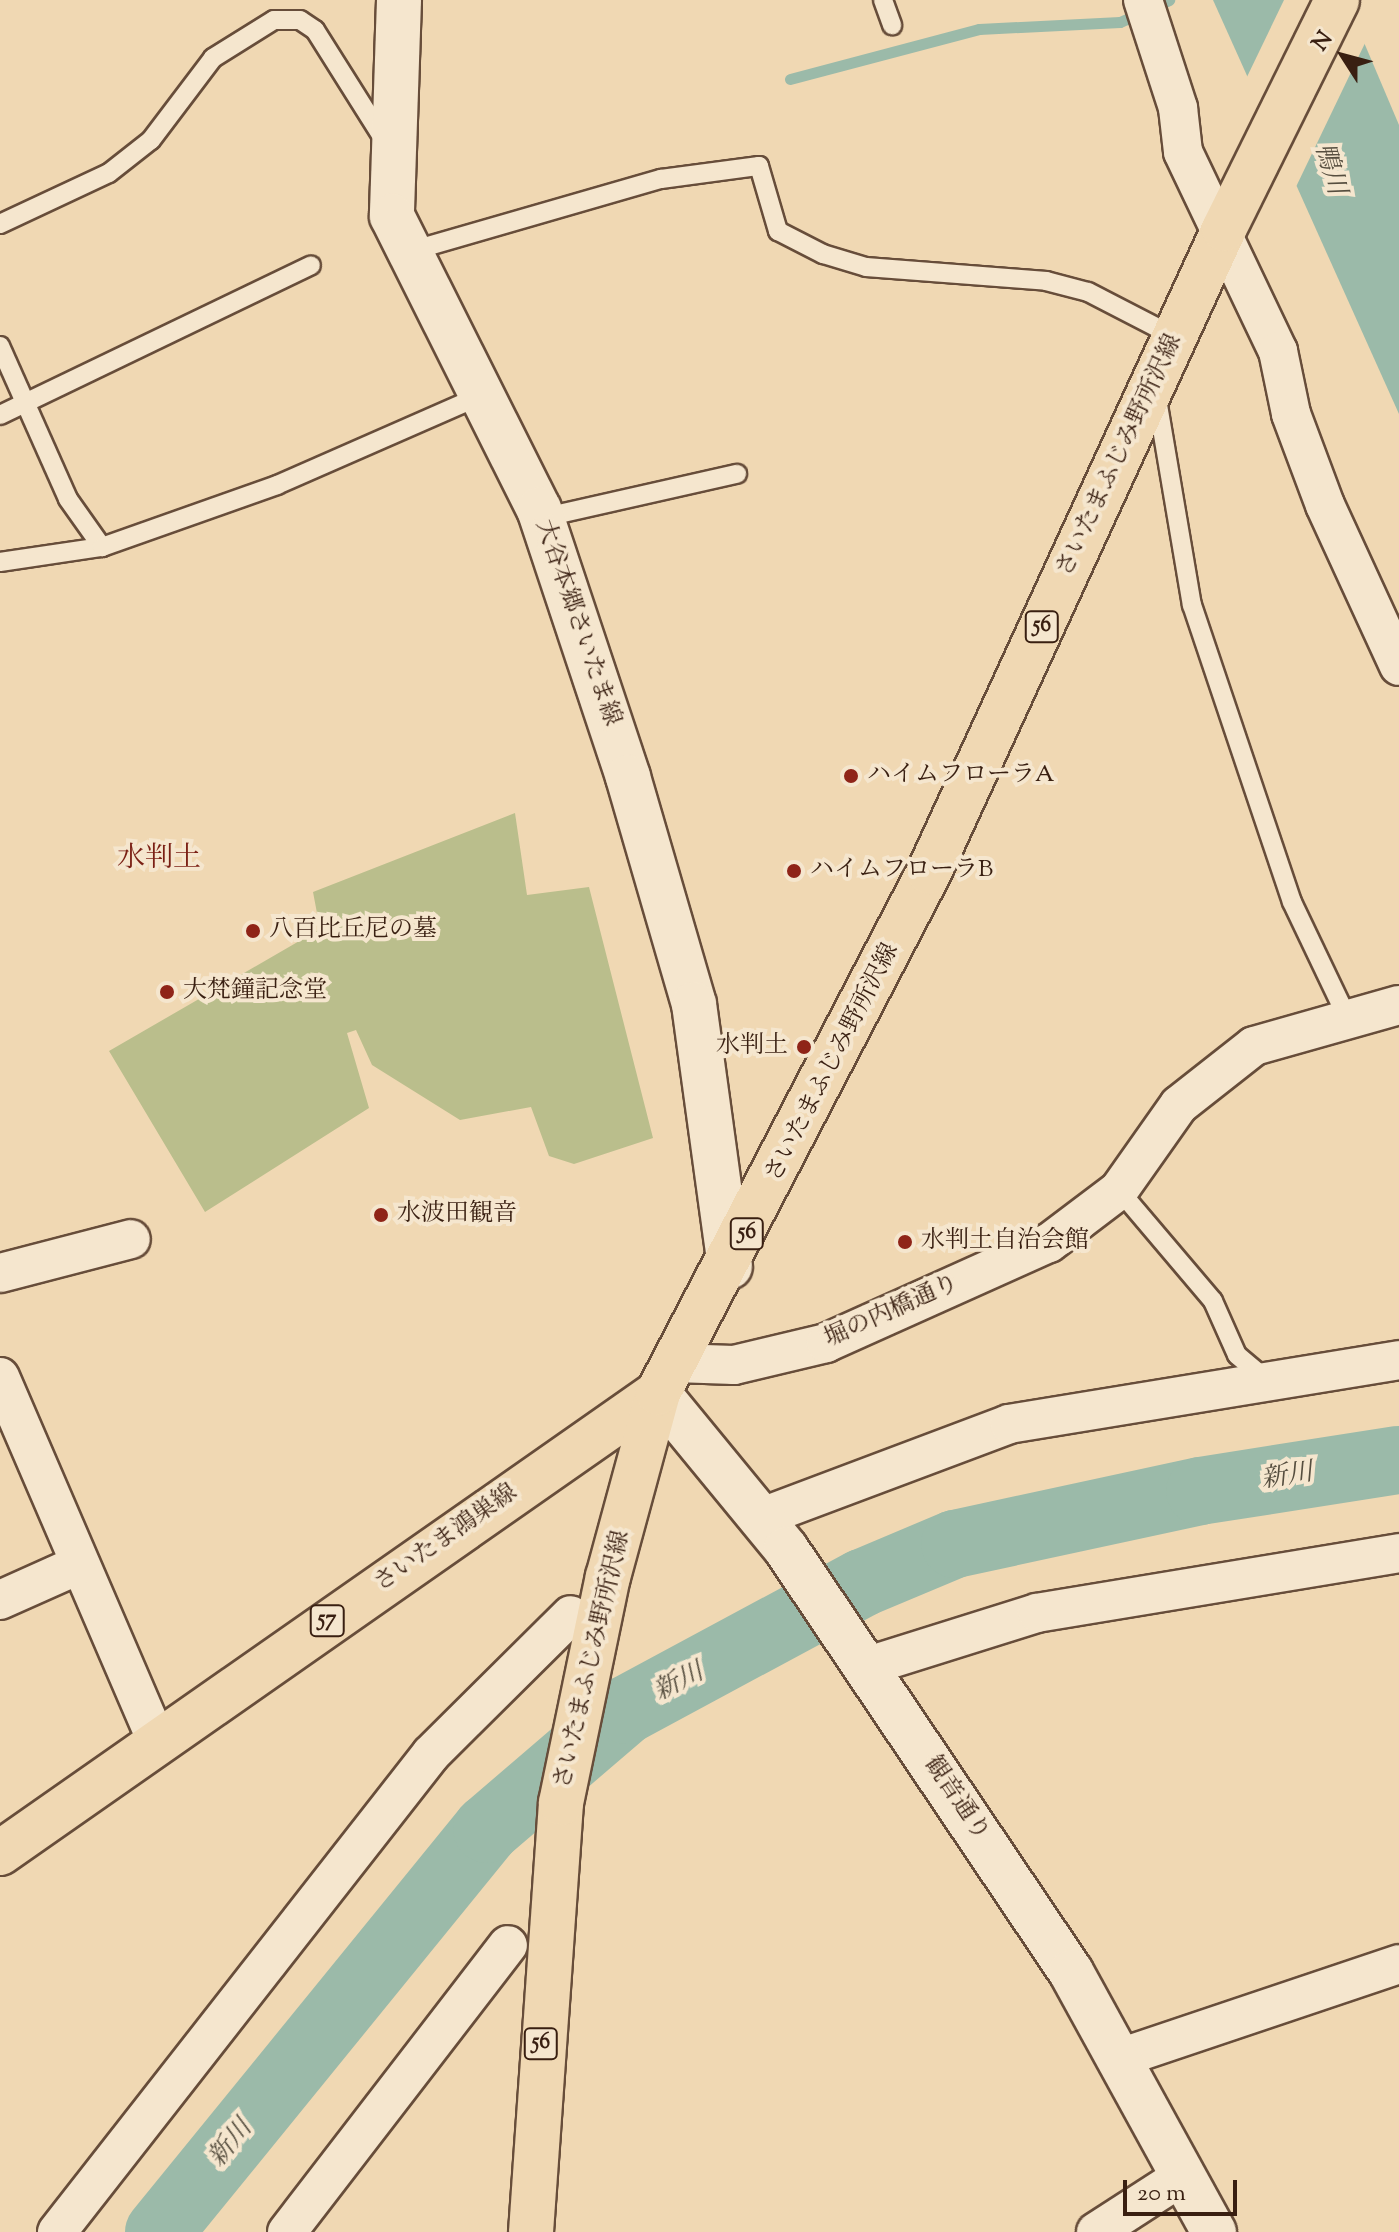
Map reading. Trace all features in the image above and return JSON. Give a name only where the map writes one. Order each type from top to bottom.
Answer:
[{"type":"main road","name":"大谷本郷さいたま線","points":[[399,0],[392,216],[541,518],[694,1004],[730,1267]]},
{"type":"main road","name":"さいたまふじみ野所沢線","points":[[531,2232],[554,1856],[586,1670],[667,1378],[730,1267],[929,872],[1247,179],[1337,0]]},
{"type":"main road","name":"観音通り","points":[[667,1378],[1071,1972],[1214,2232]]},
{"type":"main road","name":"さいたま鴻巣線","points":[[0,1853],[667,1378]]},
{"type":"street","points":[[1143,0],[1178,108],[1183,152],[1224,229],[1278,351],[1291,414],[1325,505],[1399,666]]},
{"type":"street","name":"堀の内橋通り","points":[[667,1378],[826,1343],[1049,1243],[1119,1190],[1179,1105],[1254,1046],[1346,1015],[1399,1005]]},
{"type":"street","points":[[0,1273],[131,1239]]},
{"type":"street","points":[[774,1533],[1009,1424],[1399,1360]]},
{"type":"street","points":[[0,1377],[76,1566],[156,1740]]},
{"type":"street","points":[[860,1658],[1037,1613],[1399,1553]]},
{"type":"street","points":[[0,1600],[76,1566]]},
{"type":"street","points":[[57,2232],[431,1754],[571,1615]]},
{"type":"street","points":[[287,2232],[508,1945]]},
{"type":"street","points":[[1120,2058],[1399,1964]]},
{"type":"street","points":[[1096,2232],[1184,2175]]},
{"type":"lane","points":[[883,0],[892,25]]},
{"type":"lane","points":[[0,224],[109,173],[151,140],[213,58],[274,20],[300,20],[315,30],[394,156]]},
{"type":"lane","points":[[411,251],[661,179],[759,166],[778,231],[823,254],[866,267],[1046,281],[1088,292],[1176,337]]},
{"type":"lane","points":[[0,415],[311,265]]},
{"type":"lane","points":[[0,346],[68,499],[102,547]]},
{"type":"lane","points":[[1154,383],[1192,605],[1282,875],[1346,1015]]},
{"type":"lane","points":[[0,562],[102,547],[277,485],[480,396]]},
{"type":"lane","points":[[541,518],[737,474]]},
{"type":"lane","points":[[1119,1190],[1213,1301],[1237,1355],[1268,1381]]},
{"type":"green space","points":[[515,813],[527,895],[589,887],[653,1138],[574,1164],[549,1156],[531,1107],[460,1120],[372,1065],[356,1030],[347,1033],[369,1108],[205,1212],[109,1051],[320,929],[313,892]]},
{"type":"water","name":"鴨川","points":[[1213,0],[1346,0],[1399,125],[1399,414]]},
{"type":"pier","points":[[1284,0],[1350,0],[1367,39],[1294,191],[1245,81]]},
{"type":"waterway","points":[[790,79],[979,29],[1120,22],[1169,0]]},
{"type":"waterway","name":"新川","points":[[159,2232],[487,1829],[626,1710],[862,1583],[955,1544],[1200,1491],[1399,1460]]},
{"type":"place","name":"ハイムフローラA","points":[[851,776]]},
{"type":"place","name":"ハイムフローラB","points":[[794,871]]},
{"type":"place","name":"八百比丘尼の墓","points":[[253,931]]},
{"type":"place","name":"大梵鐘記念堂","points":[[167,992]]},
{"type":"place","name":"水判土","points":[[804,1047]]},
{"type":"place","name":"水波田観音","points":[[381,1215]]},
{"type":"place","name":"水判土自治会館","points":[[905,1242]]},
{"type":"district","name":"水判土","points":[[159,859]]}]
